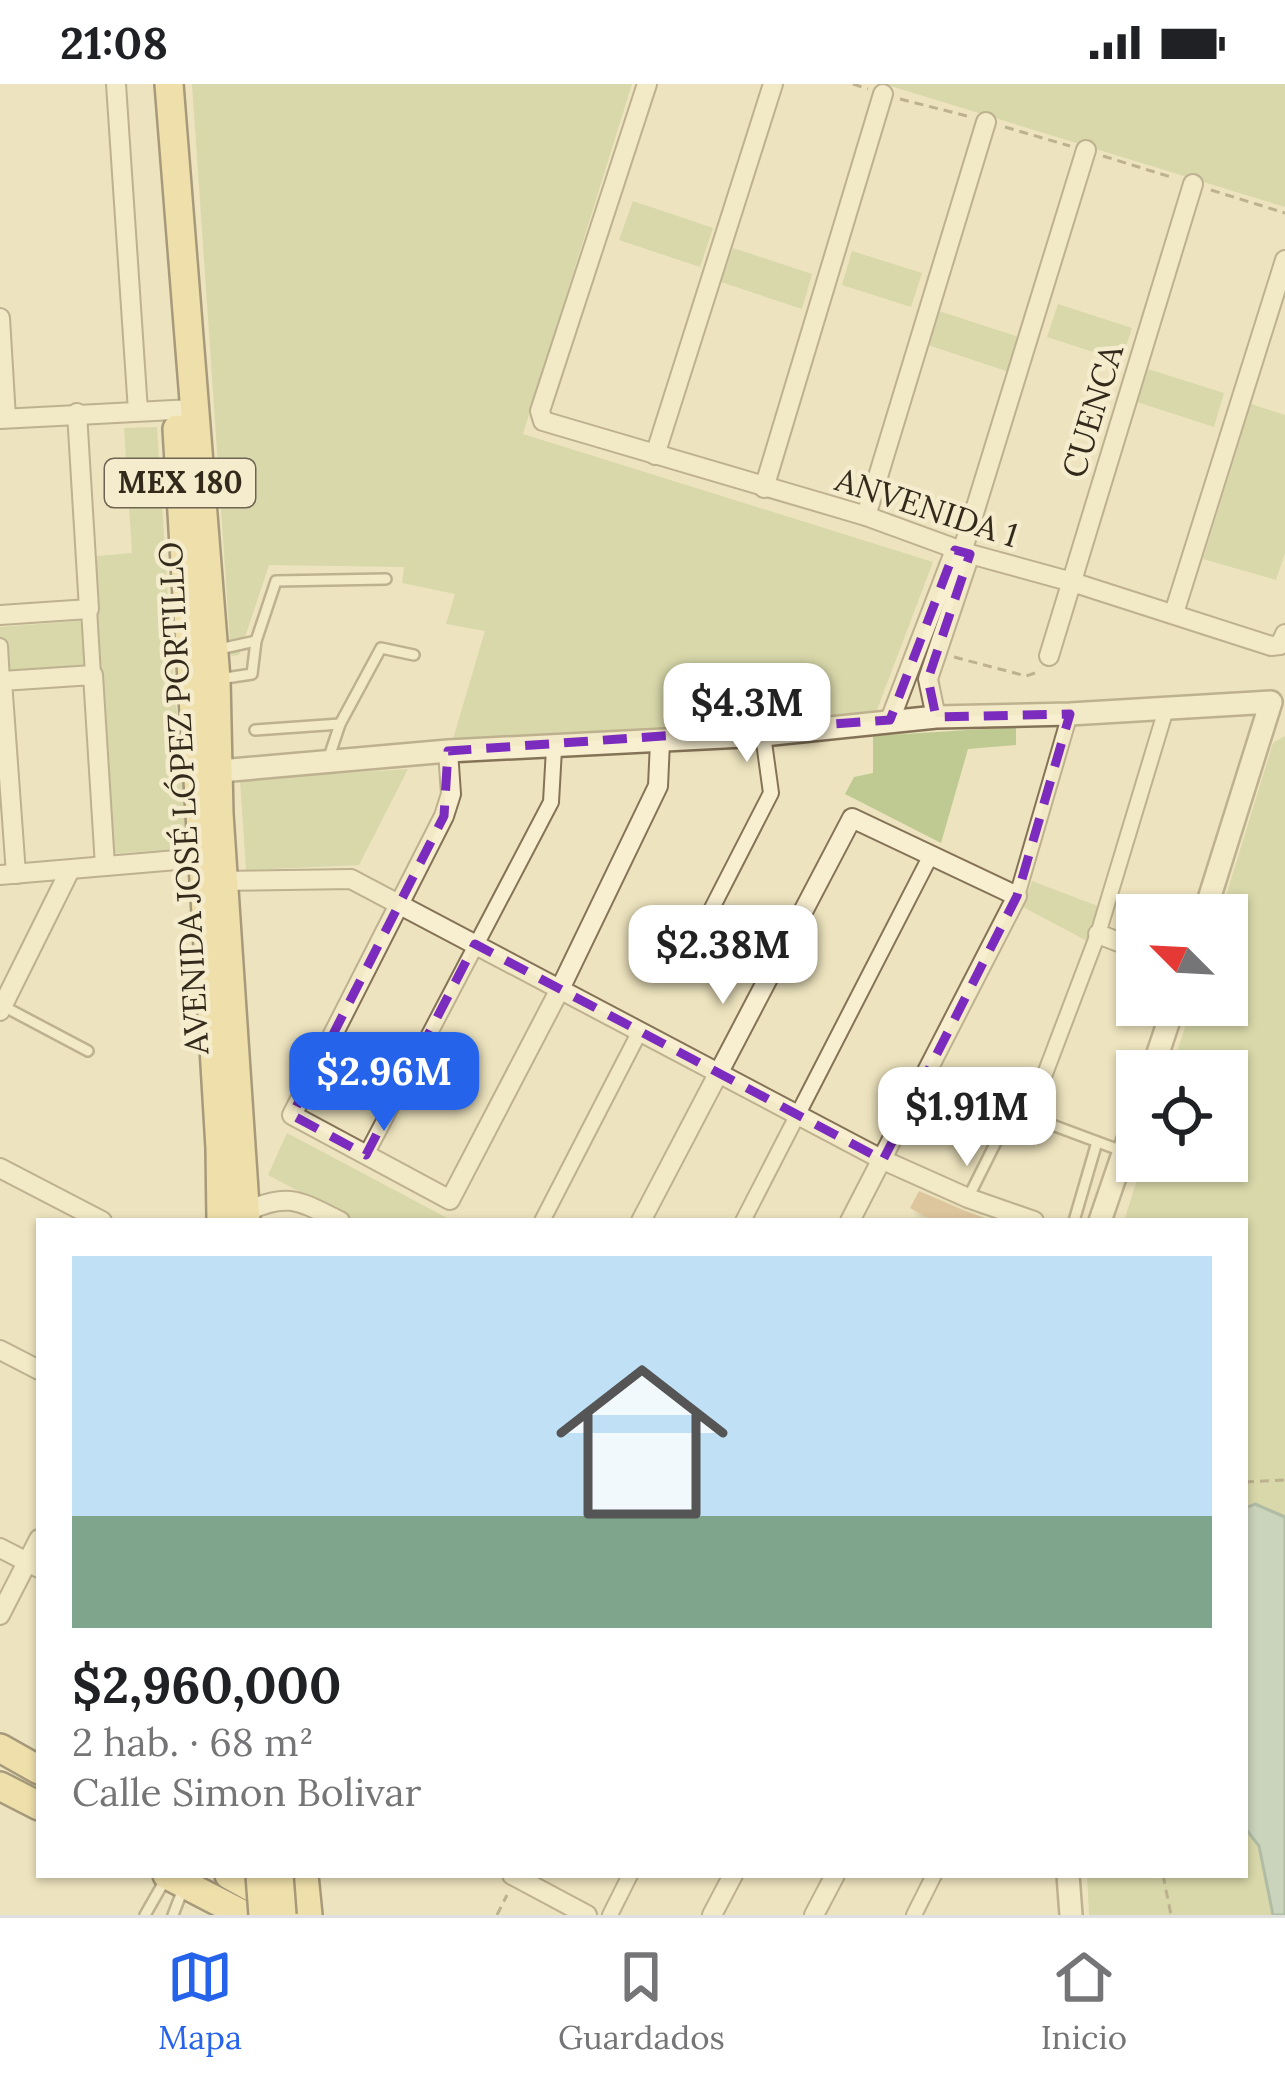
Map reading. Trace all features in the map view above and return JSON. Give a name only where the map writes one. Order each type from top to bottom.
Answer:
[{"type":"main road","name":"AVENIDA JOSÉ LÓPEZ PORTILLO","points":[[151,84],[214,650],[220,771],[213,869]]},
{"type":"main road","name":"AVENIDA JOSÉ LÓPEZ PORTILLO","points":[[169,84],[184,409],[238,1218]]},
{"type":"main road","points":[[0,1748],[34,1767],[15,1786],[18,1795]]},
{"type":"main road","points":[[239,1878],[245,1914]]},
{"type":"main road","points":[[242,1878],[305,1915]]},
{"type":"main road","points":[[279,1878],[282,1915]]},
{"type":"main road","points":[[304,1878],[305,1915]]},
{"type":"main road","points":[[184,1886],[245,1914]]},
{"type":"street","points":[[116,84],[139,411]]},
{"type":"street","name":"ANVENIDA 1","points":[[647,84],[540,411],[543,421],[866,516],[962,552],[1271,646],[1284,638]]},
{"type":"street","points":[[655,455],[772,84]]},
{"type":"street","points":[[764,488],[883,94]]},
{"type":"street","points":[[866,516],[986,122]]},
{"type":"street","points":[[936,717],[928,679],[935,652],[1086,150]]},
{"type":"street","name":"CUENCA","points":[[1048,656],[1193,184]]},
{"type":"street","points":[[1174,613],[1285,260]]},
{"type":"street","points":[[0,318],[3,418],[184,409]]},
{"type":"street","points":[[76,413],[105,866]]},
{"type":"street","points":[[890,720],[962,552]]},
{"type":"street","points":[[0,615],[89,609]]},
{"type":"street","points":[[0,646],[8,874],[105,866],[351,879],[883,1160],[1025,1218]]},
{"type":"street","points":[[2,681],[93,675]]},
{"type":"street","points":[[220,771],[448,751],[763,735],[890,720],[1070,714],[1278,699],[1211,894]]},
{"type":"street","points":[[1028,1116],[1097,934],[1167,706]]},
{"type":"street","points":[[852,1218],[1017,896],[1070,714]]},
{"type":"street","points":[[690,951],[771,793],[763,735]]},
{"type":"street","points":[[448,751],[451,794],[445,816],[292,1115],[450,1200],[658,786],[660,742]]},
{"type":"street","points":[[366,1155],[551,802],[554,748]]},
{"type":"street","points":[[643,1218],[852,818],[1017,896]]},
{"type":"street","points":[[745,1218],[931,855]]},
{"type":"street","points":[[1,1009],[70,870]]},
{"type":"street","points":[[1097,934],[1116,941]]},
{"type":"street","points":[[544,1218],[640,1031]]},
{"type":"street","points":[[0,1168],[96,1218]]},
{"type":"street","points":[[1101,1218],[1116,1175]]},
{"type":"street","points":[[238,1218],[268,1201],[292,1198],[334,1218]]},
{"type":"street","points":[[0,1350],[36,1368]]},
{"type":"street","points":[[0,1547],[33,1565],[0,1615]]},
{"type":"street","points":[[522,1878],[587,1915]]},
{"type":"street","points":[[610,1915],[628,1878]]},
{"type":"street","points":[[712,1915],[731,1878]]},
{"type":"street","points":[[814,1915],[833,1878]]},
{"type":"street","points":[[914,1915],[932,1878]]},
{"type":"street","points":[[1068,1878],[1071,1915]]},
{"type":"lane","points":[[216,679],[252,674],[256,641],[276,581],[386,579]]},
{"type":"lane","points":[[214,650],[256,641]]},
{"type":"lane","points":[[328,763],[340,724],[381,648],[414,656]]},
{"type":"lane","points":[[255,730],[340,724]]},
{"type":"lane","points":[[1,1009],[88,1051]]},
{"type":"lane","points":[[968,1198],[1012,1110],[1116,1149]]},
{"type":"lane","points":[[1075,1218],[1097,1142]]},
{"type":"lane","points":[[145,1915],[184,1886]]},
{"type":"lane","points":[[172,1915],[184,1886]]},
{"type":"path","points":[[935,652],[1026,676],[1043,669],[1048,656]]},
{"type":"path","points":[[690,951],[763,988]]},
{"type":"path","points":[[1248,1482],[1285,1480]]},
{"type":"path","points":[[497,1915],[522,1878]]},
{"type":"path","points":[[1164,1878],[1171,1915]]},
{"type":"highlighted area","points":[[955,550],[970,554],[928,679],[936,717],[1070,714],[1017,896],[883,1160],[475,944],[366,1155],[292,1115],[444,816],[448,751],[890,720]]},
{"type":"green space","points":[[192,84],[632,84],[523,434],[933,562],[875,715],[452,742],[485,631],[446,624],[455,594],[402,583],[404,567],[269,565],[239,655],[231,656]]},
{"type":"green space","points":[[884,84],[1285,84],[1285,207]]},
{"type":"green space","points":[[633,201],[713,228],[700,267],[619,240]]},
{"type":"green space","points":[[733,248],[812,274],[802,309],[721,282]]},
{"type":"green space","points":[[852,251],[922,273],[911,307],[842,285]]},
{"type":"green space","points":[[1058,304],[1132,328],[1121,361],[1047,337]]},
{"type":"green space","points":[[939,311],[1019,337],[1009,372],[928,345]]},
{"type":"green space","points":[[1148,369],[1224,393],[1214,427],[1137,402]]},
{"type":"green space","points":[[1251,404],[1285,415],[1285,553],[1276,580],[1203,559]]},
{"type":"green space","points":[[157,427],[190,848],[110,854],[99,669],[0,673],[0,627],[91,620],[87,557],[132,553],[124,428]]},
{"type":"green space","points":[[1016,727],[1016,745],[968,749],[941,843],[845,794],[854,777],[873,773],[873,736]]},
{"type":"green space","points":[[1285,736],[1285,1915],[1089,1915],[1087,1878],[1248,1878],[1248,1218],[1125,1218],[1136,1182],[1248,1182],[1248,1050],[1178,1050],[1185,1026],[1248,1026],[1248,894],[1226,894],[1273,743]]},
{"type":"green space","points":[[408,769],[359,865],[246,870],[240,780]]},
{"type":"green space","points":[[1032,881],[1103,908],[1089,942],[1023,907]]},
{"type":"green space","points":[[287,1133],[447,1218],[349,1218],[268,1175]]},
{"type":"water","points":[[1255,1504],[1285,1517],[1285,1915],[1273,1915],[1259,1846],[1248,1832],[1248,1507]]},
{"type":"building","points":[[919,1191],[985,1218],[928,1218],[910,1208]]}]
